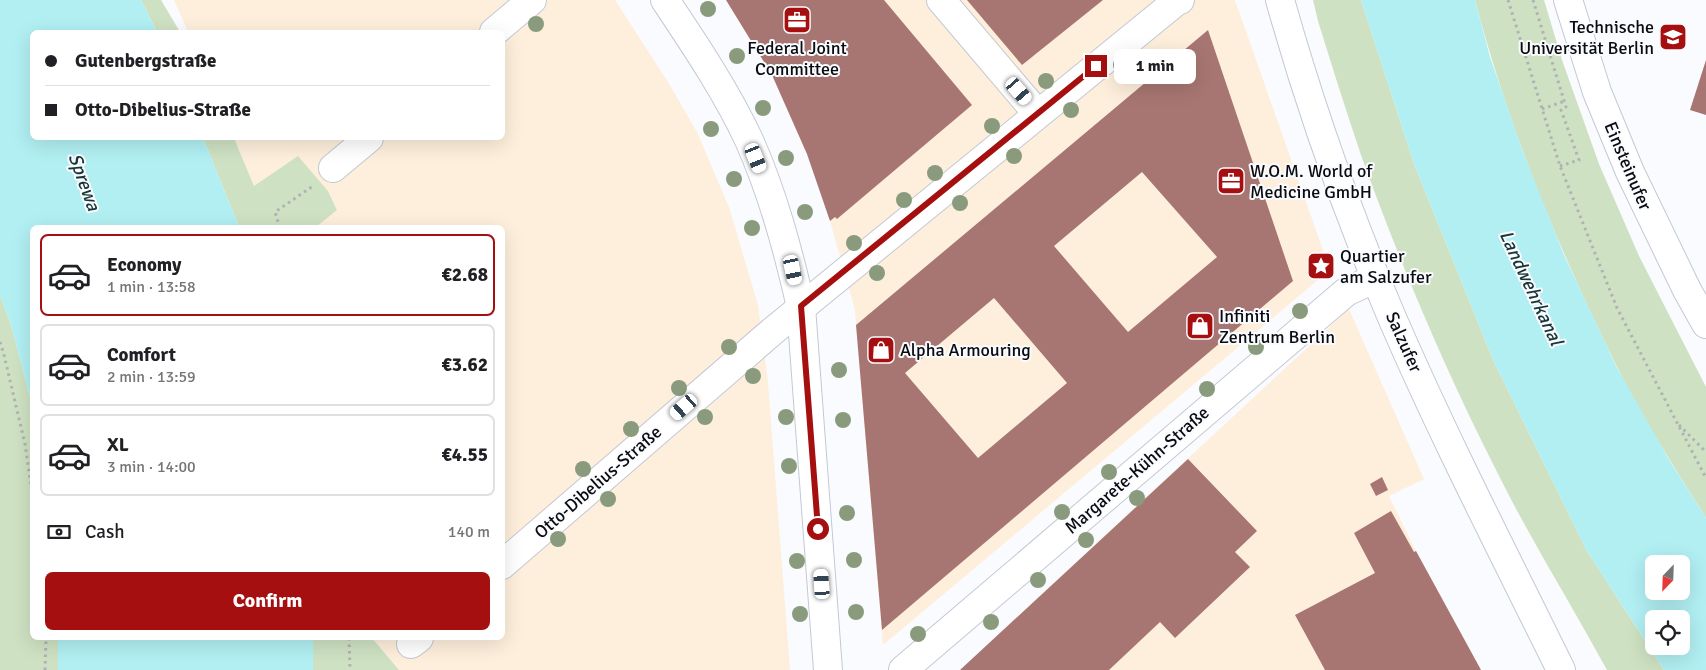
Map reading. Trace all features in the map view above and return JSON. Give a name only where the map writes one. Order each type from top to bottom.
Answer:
[{"type":"street","points":[[496,30],[532,0]]},
{"type":"street","points":[[665,0],[718,82],[749,140],[778,217],[791,260],[801,306],[828,670]]},
{"type":"street","points":[[941,0],[1037,114]]},
{"type":"street","name":"Otto-Dibelius-Straße","points":[[505,562],[801,306],[1176,1],[1180,0]]},
{"type":"street","name":"Salzufer","points":[[1280,0],[1325,146],[1376,278],[1463,472],[1560,670]]},
{"type":"street","name":"Einsteinufer","points":[[1568,0],[1597,92],[1630,172],[1687,290],[1706,324]]},
{"type":"street","points":[[334,168],[367,140]]},
{"type":"street","name":"Margarete-Kühn-Straße","points":[[903,670],[1346,292],[1376,278]]},
{"type":"path","points":[[1508,0],[1560,166],[1617,308],[1706,478]]},
{"type":"path","points":[[1533,0],[1566,108],[1561,110],[1579,160],[1560,166]]},
{"type":"path","points":[[1542,109],[1564,102]]},
{"type":"path","points":[[279,225],[275,212],[315,185],[334,168]]},
{"type":"path","points":[[0,342],[25,444],[30,478]]},
{"type":"path","points":[[1677,422],[1706,452]]},
{"type":"path","points":[[45,670],[46,640]]},
{"type":"path","points":[[349,640],[350,670]]},
{"type":"shaded area","points":[[174,0],[615,0],[668,82],[697,132],[729,207],[758,305],[768,382],[790,670],[399,670],[374,640],[505,640],[505,225],[318,225],[337,209],[328,191],[298,157],[254,186],[235,140],[505,140],[505,30],[187,30]]},
{"type":"shaded area","points":[[726,0],[1235,0],[1330,270],[883,645],[855,310],[830,221],[807,154],[772,75]]},
{"type":"shaded area","points":[[1349,309],[1424,479],[1389,496],[1416,551],[1481,670],[960,670]]},
{"type":"green space","points":[[141,0],[161,0],[179,30],[156,30]]},
{"type":"green space","points":[[1313,0],[1361,0],[1414,164],[1494,362],[1587,551],[1645,641],[1645,655],[1654,655],[1664,670],[1607,670],[1508,494],[1440,353],[1391,234],[1355,138]]},
{"type":"green space","points":[[1475,0],[1544,0],[1562,60],[1599,164],[1639,256],[1706,387],[1706,518],[1637,404],[1616,365],[1574,276],[1519,140],[1488,47]]},
{"type":"green space","points":[[204,140],[235,140],[254,186],[298,156],[328,191],[337,210],[318,225],[238,225]]},
{"type":"green space","points":[[0,295],[11,325],[30,396],[30,640],[58,640],[58,670],[0,670]]},
{"type":"green space","points":[[313,640],[374,640],[399,670],[313,670]]},
{"type":"water","name":"Sprewa","points":[[0,0],[141,0],[156,30],[30,30],[30,140],[204,140],[238,225],[30,225],[30,396],[11,325],[0,295]]},
{"type":"water","name":"Landwehrkanal","points":[[1361,0],[1475,0],[1490,57],[1523,152],[1564,255],[1616,366],[1668,458],[1706,518],[1706,670],[1664,670],[1654,655],[1690,655],[1690,610],[1645,610],[1645,641],[1587,551],[1494,362],[1414,164]]},
{"type":"water","points":[[58,640],[313,640],[313,670],[58,670]]},
{"type":"building","points":[[726,0],[884,0],[972,105],[837,219],[835,217],[830,221],[807,154],[772,75]]},
{"type":"building","points":[[967,0],[1103,0],[1022,65]]},
{"type":"building","points":[[1208,30],[1293,281],[882,630],[856,325]],"holes":[[[1142,172],[1217,257],[1128,332],[1054,246]],[[994,298],[1067,383],[978,458],[905,373]]]},
{"type":"building","points":[[1706,60],[1706,115],[1690,110]]},
{"type":"building","points":[[1188,459],[1257,531],[1235,552],[1250,567],[1175,638],[1160,622],[1109,670],[960,670]]},
{"type":"building","points":[[1382,477],[1388,490],[1376,496],[1370,484]]},
{"type":"building","points":[[1391,511],[1414,552],[1416,551],[1481,670],[1325,670],[1295,615],[1375,573],[1354,533]]},
{"type":"place","name":"Federal Joint Committee","points":[[797,20]]},
{"type":"place","name":"Technische Universität Berlin","points":[[1673,37]]},
{"type":"place","name":"W.O.M. World of Medicine GmbH","points":[[1231,181]]},
{"type":"place","name":"Quartier am Salzufer","points":[[1321,266]]},
{"type":"place","name":"Infiniti Zentrum Berlin","points":[[1200,326]]},
{"type":"place","name":"Alpha Armouring","points":[[881,350]]},
{"type":"route","points":[[818,529],[801,306],[1096,66]]}]
